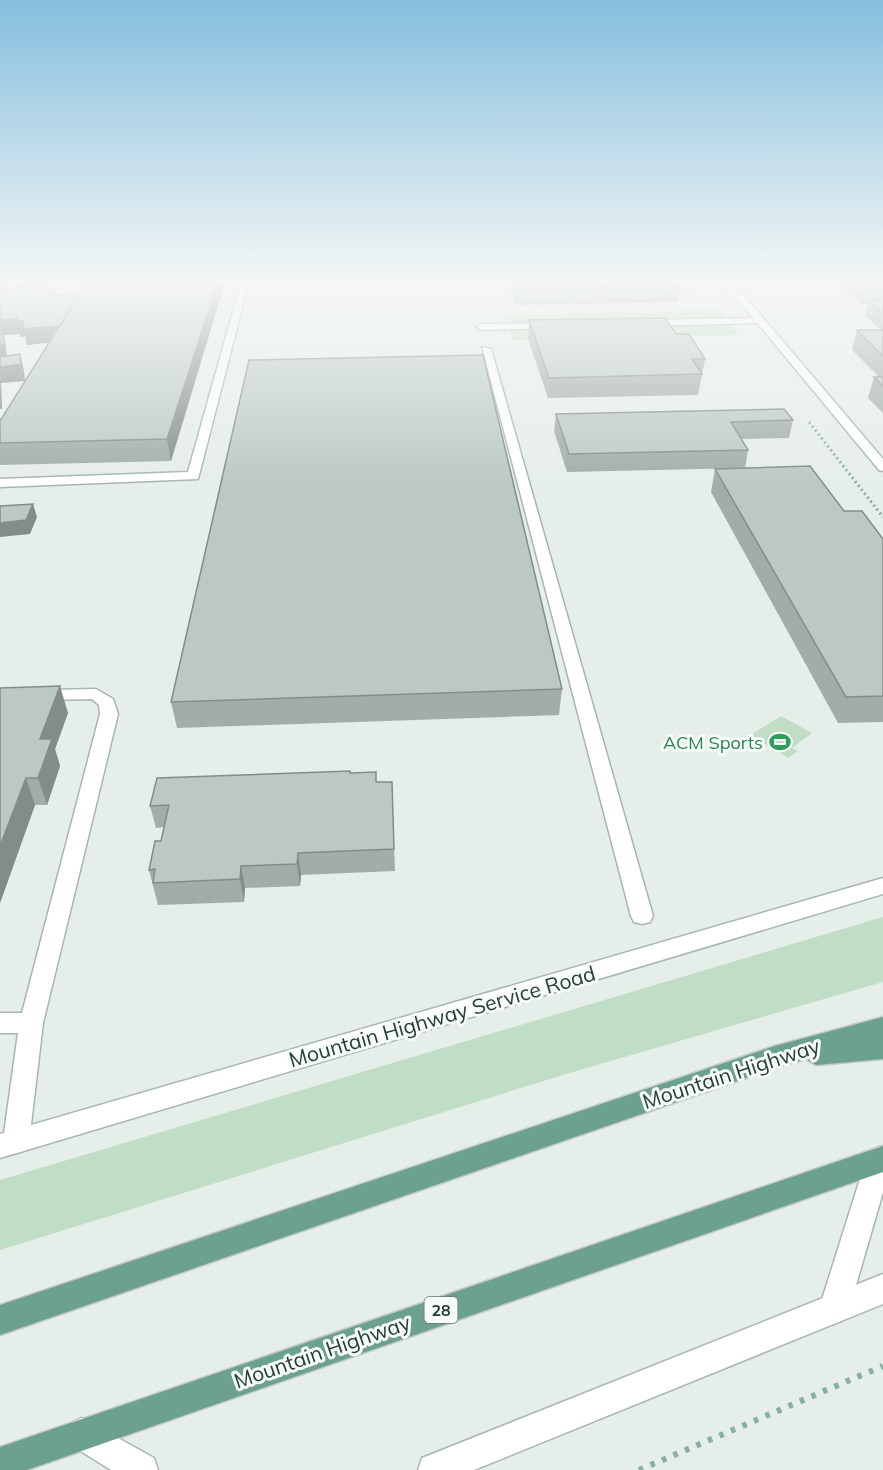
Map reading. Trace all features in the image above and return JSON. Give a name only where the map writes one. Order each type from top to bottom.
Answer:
[{"type":"main road","name":"Mountain Highway","points":[[0,1320],[775,1057],[883,1027]]},
{"type":"main road","points":[[775,1057],[883,1048]]},
{"type":"main road","name":"Mountain Highway","points":[[0,1463],[881,1160]]},
{"type":"street","points":[[0,483],[193,477],[227,348]]},
{"type":"street","points":[[783,348],[883,466]]},
{"type":"street","points":[[486,349],[642,916]]},
{"type":"street","points":[[0,696],[96,694],[106,703],[109,714],[31,1023],[8,1144]]},
{"type":"street","name":"Mountain Highway Service Road","points":[[8,1144],[883,886]]},
{"type":"street","points":[[0,1023],[31,1023]]},
{"type":"street","points":[[834,1309],[881,1160]]},
{"type":"street","points":[[443,1468],[883,1289]]},
{"type":"street","points":[[82,1434],[142,1470]]},
{"type":"path","points":[[808,421],[883,517]]},
{"type":"path","points":[[639,1470],[883,1366]]},
{"type":"green space","name":"ACM Sports","points":[[781,716],[812,733],[792,748],[798,751],[788,758],[750,735]]},
{"type":"green space","points":[[883,917],[883,982],[566,1074],[0,1250],[0,1180]]},
{"type":"building","points":[[46,348],[197,348],[167,439],[0,443],[0,421]]},
{"type":"building","points":[[539,348],[698,348],[705,359],[692,359],[702,374],[549,378]]},
{"type":"building","points":[[875,348],[883,348],[883,356]]},
{"type":"building","points":[[20,354],[21,364],[0,367],[0,357]]},
{"type":"building","points":[[483,355],[562,689],[171,702],[249,360]]},
{"type":"building","points":[[874,377],[883,377],[883,386]]},
{"type":"building","points":[[784,409],[793,420],[731,422],[748,450],[569,454],[556,414]]},
{"type":"building","points":[[810,466],[844,511],[862,511],[883,539],[883,696],[846,697],[715,469]]},
{"type":"building","points":[[33,504],[26,520],[0,523],[0,506]]},
{"type":"building","points":[[60,686],[40,739],[52,739],[38,778],[26,778],[0,846],[0,688]]},
{"type":"building","points":[[350,771],[350,773],[376,772],[376,782],[392,782],[394,849],[298,853],[297,864],[241,866],[240,879],[153,883],[155,869],[149,870],[155,841],[161,841],[169,805],[150,806],[157,778]]},
{"type":"place","name":"ACM Sports","points":[[780,742]]}]
